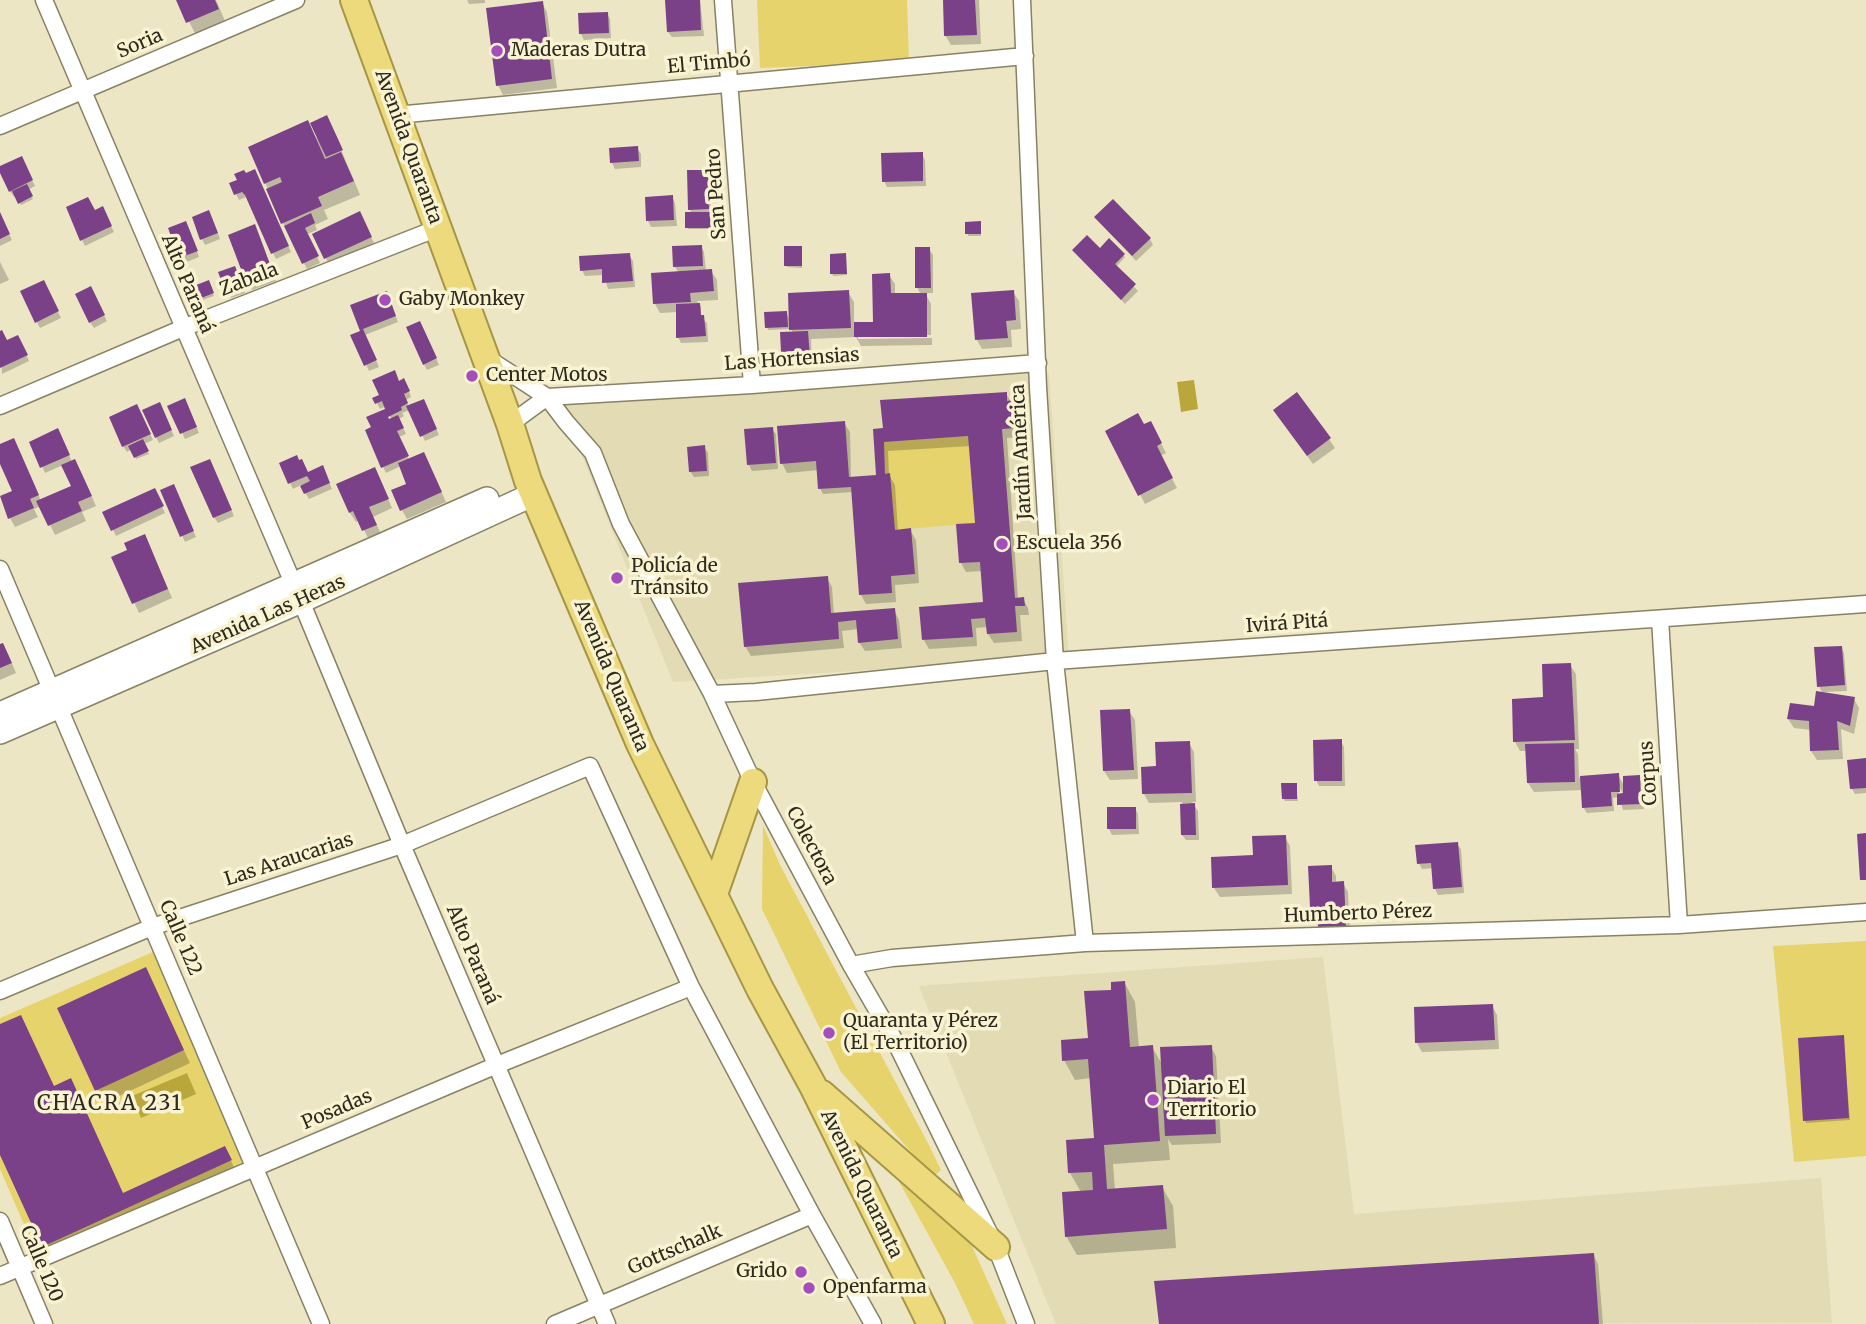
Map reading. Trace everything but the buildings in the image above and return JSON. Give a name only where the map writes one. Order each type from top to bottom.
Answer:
[{"type":"highway","name":"Avenida Quaranta","points":[[354,0],[531,487],[640,744],[760,989],[813,1086],[931,1324]]},
{"type":"highway","points":[[714,894],[753,782]]},
{"type":"highway","points":[[813,1086],[996,1247]]},
{"type":"main road","name":"Avenida Las Heras","points":[[0,732],[56,700],[531,487]]},
{"type":"main road","name":"Avenida Las Heras","points":[[0,714],[56,700]]},
{"type":"street","name":"Alto Paraná","points":[[44,0],[607,1324]]},
{"type":"street","name":"Soria","points":[[0,126],[296,0]]},
{"type":"street","name":"San Pedro","points":[[723,0],[752,385]]},
{"type":"street","name":"Jardín América","points":[[1022,0],[1038,363],[1055,661],[1085,943]]},
{"type":"street","name":"El Timbó","points":[[396,115],[1025,56]]},
{"type":"street","name":"Zabala","points":[[0,406],[183,328],[438,228]]},
{"type":"street","points":[[485,356],[547,397],[510,424]]},
{"type":"street","name":"Las Hortensias","points":[[547,397],[752,385],[1038,363]]},
{"type":"street","name":"Colectora","points":[[547,397],[593,453],[621,524],[712,694],[753,782],[895,1041],[996,1247],[1026,1324]]},
{"type":"street","name":"Calle 122","points":[[0,569],[321,1324]]},
{"type":"street","name":"Ivirá Pitá","points":[[712,694],[756,692],[1055,661],[1866,604]]},
{"type":"street","name":"Corpus","points":[[1660,619],[1679,925]]},
{"type":"street","name":"Las Araucarias","points":[[0,991],[152,927],[402,845],[590,766],[691,987]]},
{"type":"street","name":"Humberto Pérez","points":[[851,965],[892,958],[1085,943],[1679,925],[1866,912]]},
{"type":"street","points":[[691,987],[873,1324]]},
{"type":"street","name":"Posadas","points":[[0,1276],[497,1065],[691,987]]},
{"type":"street","name":"Gottschalk","points":[[555,1324],[812,1215]]},
{"type":"street","name":"Calle 120","points":[[0,1221],[44,1324]]},
{"type":"shaded area","points":[[757,0],[907,0],[909,62],[760,68]]},
{"type":"shaded area","points":[[1049,373],[1069,658],[673,682],[558,396]]},
{"type":"shaded area","points":[[1194,380],[1198,409],[1181,412],[1177,382]]},
{"type":"shaded area","points":[[968,436],[975,523],[895,530],[890,474],[885,474],[884,442]]},
{"type":"shaded area","points":[[763,825],[780,865],[929,1145],[941,1170],[933,1177],[841,1072],[762,909]]},
{"type":"shaded area","points":[[1866,941],[1866,1156],[1794,1162],[1773,946]]},
{"type":"shaded area","points":[[153,952],[245,1162],[36,1252],[0,1169],[0,1018]]},
{"type":"shaded area","points":[[1323,957],[1354,1214],[1821,1178],[1832,1323],[1056,1324],[919,986]]},
{"type":"shaded area","points":[[187,1073],[196,1094],[141,1118],[132,1096]]},
{"type":"shaded area","points":[[891,1167],[968,1237],[1007,1324],[974,1324],[955,1283]]},
{"type":"place","name":"Maderas Dutra","points":[[497,51]]},
{"type":"place","name":"Gaby Monkey","points":[[385,300]]},
{"type":"place","name":"Center Motos","points":[[472,376]]},
{"type":"place","name":"Escuela 356","points":[[1002,544]]},
{"type":"place","name":"Policía de Tránsito","points":[[617,578]]},
{"type":"place","name":"Quaranta y Pérez (El Territorio)","points":[[829,1033]]},
{"type":"place","name":"Diario El Territorio","points":[[1153,1100]]},
{"type":"place","name":"Grido","points":[[801,1272]]},
{"type":"place","name":"Openfarma","points":[[809,1288]]},
{"type":"district","name":"CHACRA 231","points":[[110,1104]]}]
